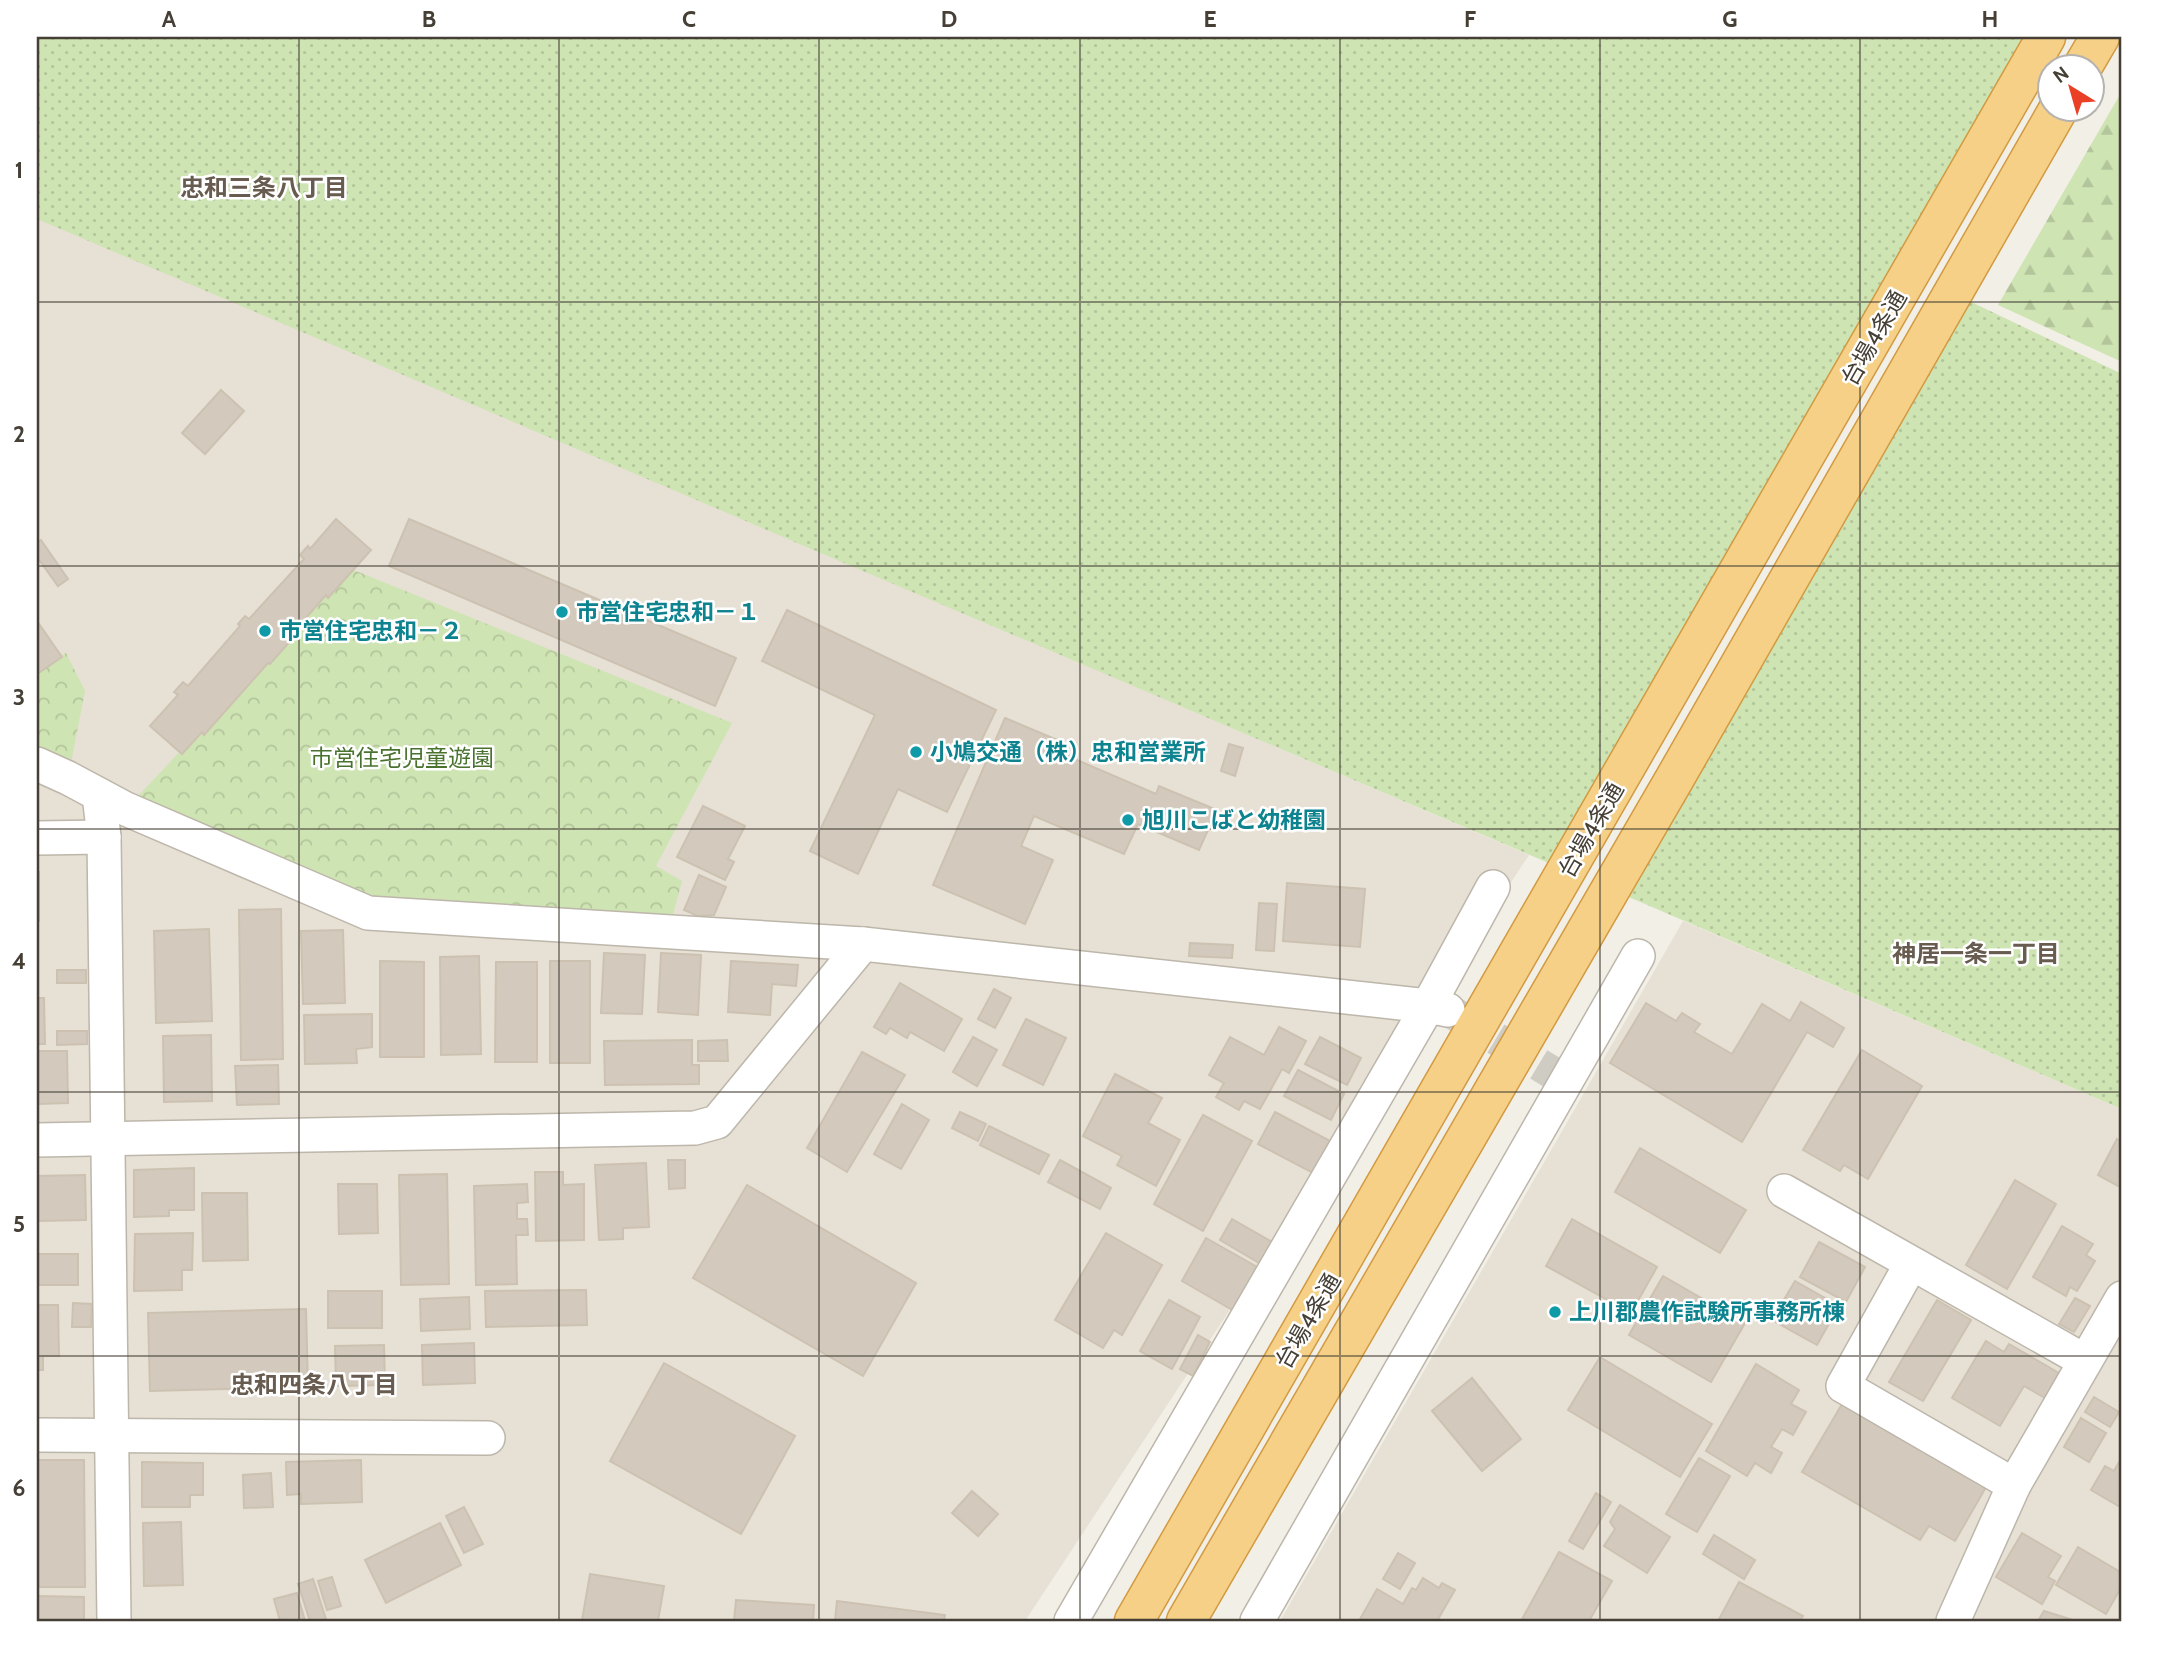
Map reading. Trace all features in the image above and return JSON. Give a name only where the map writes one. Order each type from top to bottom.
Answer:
[{"type":"highway","name":"台場4条通","points":[[1134,1621],[2046,37]]},
{"type":"highway","name":"台場4条通","points":[[1186,1621],[1675,778],[2051,122]]},
{"type":"street","points":[[37,764],[126,809],[368,913],[863,944],[1438,1008]]},
{"type":"street","points":[[100,794],[104,837],[114,1621]]},
{"type":"street","points":[[37,838],[104,837]]},
{"type":"street","points":[[1071,1621],[1438,1008],[1493,887]]},
{"type":"street","points":[[37,1140],[695,1128],[717,1122],[863,944]]},
{"type":"street","points":[[1257,1621],[1561,1077],[1638,956]]},
{"type":"street","points":[[1784,1191],[2085,1361]]},
{"type":"street","points":[[1911,1264],[1843,1386],[2014,1485]]},
{"type":"street","points":[[1953,1621],[2014,1485],[2122,1298]]},
{"type":"street","points":[[37,1435],[488,1438]]},
{"type":"shaded area","points":[[37,217],[1529,855],[1025,1621],[37,1621]]},
{"type":"shaded area","points":[[1683,921],[2122,1109],[2122,1621],[1280,1621]]},
{"type":"green space","points":[[37,37],[2032,37],[1558,867],[37,219]]},
{"type":"green space","points":[[2122,91],[2122,362],[1998,305]]},
{"type":"green space","points":[[1963,298],[2122,374],[2122,1109],[1624,895]]},
{"type":"green space","name":"市営住宅児童遊園","points":[[351,569],[732,723],[656,866],[682,881],[669,930],[368,913],[126,809]]},
{"type":"green space","points":[[66,653],[85,691],[68,778],[37,764],[37,668]]},
{"type":"building","points":[[221,390],[244,411],[205,454],[182,433]]},
{"type":"building","name":"市営住宅忠和－２","points":[[336,519],[371,550],[328,598],[326,595],[289,637],[292,639],[270,664],[268,663],[204,735],[202,732],[182,754],[150,726],[178,695],[174,692],[183,682],[188,686],[240,626],[238,624],[245,616],[249,619],[304,559],[300,555],[308,546],[310,549]]},
{"type":"building","name":"市営住宅忠和－１","points":[[409,519],[736,658],[715,706],[389,566]]},
{"type":"building","points":[[41,540],[68,579],[58,586],[37,557],[37,543]]},
{"type":"building","name":"小鳩交通（株）忠和営業所","points":[[787,610],[996,710],[947,812],[898,789],[858,874],[810,851],[875,715],[762,661]]},
{"type":"building","points":[[37,621],[62,657],[37,674]]},
{"type":"building","name":"旭川こばと幼稚園","points":[[1005,718],[1067,744],[1063,754],[1156,794],[1159,786],[1217,810],[1199,850],[1138,824],[1124,854],[1034,816],[1021,846],[1053,860],[1025,924],[933,885]]},
{"type":"building","points":[[1229,744],[1243,748],[1235,776],[1221,771]]},
{"type":"building","points":[[703,806],[745,826],[728,859],[734,862],[725,880],[677,857]]},
{"type":"building","points":[[39,872],[39,921],[37,921]]},
{"type":"building","points":[[699,875],[726,887],[714,915],[698,916],[684,910]]},
{"type":"building","points":[[1287,883],[1365,889],[1360,947],[1283,941]]},
{"type":"building","points":[[1259,903],[1277,904],[1274,951],[1256,950]]},
{"type":"building","points":[[281,909],[283,1059],[241,1060],[239,910]]},
{"type":"building","points":[[209,929],[212,1021],[156,1023],[154,931]]},
{"type":"building","points":[[343,930],[345,1003],[303,1004],[301,931]]},
{"type":"building","points":[[1190,943],[1233,945],[1232,958],[1189,956]]},
{"type":"building","points":[[604,953],[645,955],[642,1014],[601,1013]]},
{"type":"building","points":[[661,953],[701,955],[698,1015],[658,1012]]},
{"type":"building","points":[[479,956],[481,1054],[441,1055],[440,957]]},
{"type":"building","points":[[380,961],[424,962],[424,1057],[380,1057]]},
{"type":"building","points":[[550,961],[590,961],[590,1063],[550,1063]]},
{"type":"building","points":[[731,961],[798,965],[796,986],[772,984],[770,1015],[728,1012]]},
{"type":"building","points":[[496,962],[537,962],[537,1062],[495,1062]]},
{"type":"building","points":[[57,970],[86,970],[86,983],[57,983]]},
{"type":"building","points":[[900,983],[962,1019],[944,1051],[910,1032],[907,1038],[890,1028],[886,1034],[874,1027]]},
{"type":"building","points":[[994,989],[1011,998],[995,1028],[978,1019]]},
{"type":"building","points":[[37,998],[44,998],[45,1044],[37,1044]]},
{"type":"building","points":[[1801,1002],[1844,1028],[1833,1047],[1807,1032],[1742,1142],[1610,1063],[1646,1003],[1676,1021],[1682,1013],[1700,1024],[1694,1032],[1732,1054],[1762,1004],[1790,1021]]},
{"type":"building","points":[[372,1014],[372,1047],[356,1049],[357,1063],[305,1064],[304,1015]]},
{"type":"building","points":[[1026,1019],[1066,1038],[1043,1085],[1003,1065]]},
{"type":"building","points":[[1279,1027],[1306,1041],[1289,1073],[1282,1069],[1260,1109],[1244,1101],[1239,1110],[1216,1097],[1224,1083],[1209,1075],[1230,1037],[1264,1055]]},
{"type":"building","points":[[57,1031],[87,1031],[87,1044],[57,1045]]},
{"type":"building","points":[[211,1035],[212,1101],[164,1102],[163,1036]]},
{"type":"building","points":[[973,1037],[997,1050],[977,1086],[953,1072]]},
{"type":"building","points":[[1320,1037],[1361,1058],[1347,1085],[1305,1064]]},
{"type":"building","points":[[692,1040],[692,1065],[699,1065],[699,1084],[605,1085],[604,1041]]},
{"type":"building","points":[[727,1040],[728,1061],[698,1061],[698,1041]]},
{"type":"building","points":[[1862,1050],[1922,1086],[1868,1179],[1844,1165],[1840,1171],[1803,1150]]},
{"type":"building","points":[[37,1051],[67,1051],[68,1103],[37,1104]]},
{"type":"building","points":[[862,1052],[905,1075],[847,1172],[807,1148]]},
{"type":"building","points":[[278,1065],[279,1104],[237,1105],[235,1066]]},
{"type":"building","points":[[1298,1070],[1344,1094],[1331,1120],[1284,1096]]},
{"type":"building","points":[[1115,1074],[1162,1098],[1148,1123],[1180,1140],[1156,1186],[1117,1165],[1122,1156],[1083,1136]]},
{"type":"building","points":[[902,1104],[929,1120],[901,1169],[874,1154]]},
{"type":"building","points":[[960,1112],[986,1124],[978,1141],[952,1128]]},
{"type":"building","points":[[1275,1112],[1330,1141],[1313,1173],[1258,1144]]},
{"type":"building","points":[[1203,1115],[1252,1141],[1203,1231],[1154,1204]]},
{"type":"building","points":[[989,1126],[1049,1155],[1039,1174],[980,1145]]},
{"type":"building","points":[[2117,1139],[2122,1142],[2122,1188],[2098,1175]]},
{"type":"building","points":[[1640,1148],[1746,1210],[1720,1253],[1615,1192]]},
{"type":"building","points":[[668,1160],[685,1160],[685,1188],[669,1189]]},
{"type":"building","points":[[1060,1160],[1111,1188],[1100,1209],[1048,1182]]},
{"type":"building","points":[[646,1163],[649,1227],[623,1228],[623,1239],[599,1240],[595,1165]]},
{"type":"building","points":[[194,1168],[194,1210],[169,1210],[169,1216],[134,1217],[134,1170]]},
{"type":"building","points":[[535,1172],[563,1172],[563,1185],[584,1184],[584,1240],[536,1241]]},
{"type":"building","points":[[447,1174],[449,1284],[401,1285],[399,1175]]},
{"type":"building","points":[[85,1175],[86,1220],[37,1221],[37,1176]]},
{"type":"building","points":[[2015,1180],[2056,1204],[2007,1289],[1966,1265]]},
{"type":"building","points":[[338,1184],[377,1184],[378,1233],[339,1234]]},
{"type":"building","points":[[527,1184],[528,1202],[517,1203],[517,1219],[527,1219],[528,1235],[516,1235],[517,1284],[476,1285],[474,1186]]},
{"type":"building","points":[[747,1185],[916,1283],[863,1376],[693,1278]]},
{"type":"building","points":[[202,1193],[247,1193],[248,1260],[203,1261]]},
{"type":"building","points":[[1232,1219],[1272,1242],[1259,1263],[1220,1240]]},
{"type":"building","points":[[1572,1219],[1657,1267],[1631,1313],[1546,1266]]},
{"type":"building","points":[[2062,1226],[2093,1244],[2086,1255],[2095,1261],[2077,1291],[2070,1287],[2066,1296],[2033,1277]]},
{"type":"building","points":[[193,1233],[192,1270],[182,1270],[182,1290],[134,1291],[135,1234]]},
{"type":"building","points":[[1106,1233],[1162,1265],[1122,1335],[1114,1330],[1103,1348],[1055,1320]]},
{"type":"building","points":[[1206,1238],[1259,1268],[1234,1311],[1182,1281]]},
{"type":"building","points":[[1819,1242],[1865,1267],[1846,1302],[1800,1277]]},
{"type":"building","points":[[37,1254],[78,1254],[78,1285],[37,1285]]},
{"type":"building","points":[[1663,1276],[1745,1323],[1711,1382],[1629,1335]]},
{"type":"building","points":[[1795,1281],[1839,1306],[1817,1345],[1772,1320]]},
{"type":"building","points":[[586,1290],[587,1325],[486,1327],[485,1291]]},
{"type":"building","points":[[328,1291],[382,1291],[382,1328],[328,1328]]},
{"type":"building","points":[[469,1297],[470,1329],[421,1331],[420,1299]]},
{"type":"building","points":[[2075,1298],[2090,1306],[2074,1332],[2059,1324]]},
{"type":"building","points":[[1169,1300],[1200,1317],[1172,1369],[1140,1351]]},
{"type":"building","points":[[1937,1300],[1971,1320],[1923,1401],[1889,1382]]},
{"type":"building","points":[[73,1303],[92,1304],[91,1327],[72,1327]]},
{"type":"building","points":[[37,1305],[58,1305],[59,1356],[43,1356],[43,1370],[37,1370]]},
{"type":"building","points":[[306,1309],[308,1387],[150,1391],[148,1313]]},
{"type":"building","points":[[1198,1335],[1210,1342],[1193,1376],[1180,1369]]},
{"type":"building","points":[[1986,1341],[2004,1352],[2009,1344],[2059,1373],[2045,1398],[2024,1386],[2000,1426],[1952,1398]]},
{"type":"building","points":[[474,1343],[475,1383],[423,1385],[422,1345]]},
{"type":"building","points":[[384,1345],[385,1385],[336,1386],[335,1346]]},
{"type":"building","points":[[1600,1357],[1712,1424],[1680,1477],[1568,1410]]},
{"type":"building","points":[[664,1363],[795,1436],[741,1534],[610,1461]]},
{"type":"building","points":[[1756,1364],[1799,1390],[1791,1404],[1806,1412],[1793,1435],[1782,1429],[1771,1447],[1782,1453],[1771,1473],[1755,1463],[1747,1476],[1706,1451]]},
{"type":"building","points":[[1472,1378],[1521,1439],[1482,1471],[1432,1411]]},
{"type":"building","points":[[2094,1397],[2119,1412],[2110,1427],[2085,1412]]},
{"type":"building","points":[[1842,1404],[1986,1487],[1955,1541],[1929,1526],[1920,1540],[1802,1472]]},
{"type":"building","points":[[2081,1418],[2106,1433],[2089,1462],[2064,1447]]},
{"type":"building","points":[[2122,1457],[2122,1508],[2091,1490],[2105,1466],[2114,1471]]},
{"type":"building","points":[[1699,1458],[1730,1476],[1697,1532],[1666,1514]]},
{"type":"building","points":[[37,1460],[84,1460],[85,1587],[37,1587]]},
{"type":"building","points":[[361,1460],[362,1502],[301,1504],[301,1494],[287,1495],[286,1462]]},
{"type":"building","points":[[142,1462],[203,1463],[203,1495],[190,1495],[190,1507],[142,1507]]},
{"type":"building","points":[[271,1473],[273,1507],[244,1508],[243,1475]]},
{"type":"building","points":[[972,1491],[998,1514],[978,1536],[952,1513]]},
{"type":"building","points":[[1596,1493],[1611,1502],[1583,1549],[1569,1541]]},
{"type":"building","points":[[1620,1505],[1670,1537],[1647,1573],[1604,1546],[1615,1529],[1610,1522]]},
{"type":"building","points":[[464,1507],[483,1544],[464,1553],[446,1516]]},
{"type":"building","points":[[181,1522],[183,1585],[144,1586],[143,1523]]},
{"type":"building","points":[[440,1523],[461,1565],[386,1603],[365,1560]]},
{"type":"building","points":[[2022,1533],[2061,1556],[2048,1577],[2055,1581],[2042,1604],[1996,1577]]},
{"type":"building","points":[[1714,1535],[1755,1560],[1744,1579],[1703,1554]]},
{"type":"building","points":[[2078,1547],[2122,1573],[2122,1586],[2106,1614],[2056,1585]]},
{"type":"building","points":[[1559,1552],[1612,1581],[1589,1621],[1521,1621]]},
{"type":"building","points":[[1398,1553],[1415,1563],[1400,1589],[1383,1579]]},
{"type":"building","points":[[590,1574],[664,1586],[658,1621],[582,1620]]},
{"type":"building","points":[[332,1577],[341,1606],[327,1610],[318,1581]]},
{"type":"building","points":[[1423,1578],[1439,1588],[1442,1583],[1455,1590],[1437,1621],[1359,1621],[1377,1589],[1403,1604],[1412,1588],[1416,1590]]},
{"type":"building","points":[[313,1579],[326,1619],[320,1621],[310,1621],[298,1584]]},
{"type":"building","points":[[1739,1582],[1803,1616],[1800,1621],[1718,1621]]},
{"type":"building","points":[[297,1593],[305,1621],[280,1621],[274,1599]]},
{"type":"building","points":[[38,1596],[84,1597],[84,1621],[37,1621]]},
{"type":"building","points":[[736,1600],[814,1605],[813,1621],[734,1621]]},
{"type":"building","points":[[837,1601],[945,1615],[944,1621],[835,1621]]},
{"type":"building","points":[[2044,1611],[2076,1621],[2038,1621]]},
{"type":"tunnel","points":[[1453,1013],[1553,1073]]},
{"type":"place","name":"市営住宅忠和－１","points":[[562,612]]},
{"type":"place","name":"市営住宅忠和－２","points":[[265,631]]},
{"type":"place","name":"小鳩交通（株）忠和営業所","points":[[916,752]]},
{"type":"place","name":"旭川こばと幼稚園","points":[[1128,820]]},
{"type":"place","name":"上川郡農作試験所事務所棟","points":[[1555,1312]]},
{"type":"district","name":"忠和三条八丁目","points":[[264,187]]},
{"type":"district","name":"神居一条一丁目","points":[[1976,953]]},
{"type":"district","name":"忠和四条八丁目","points":[[314,1384]]}]
